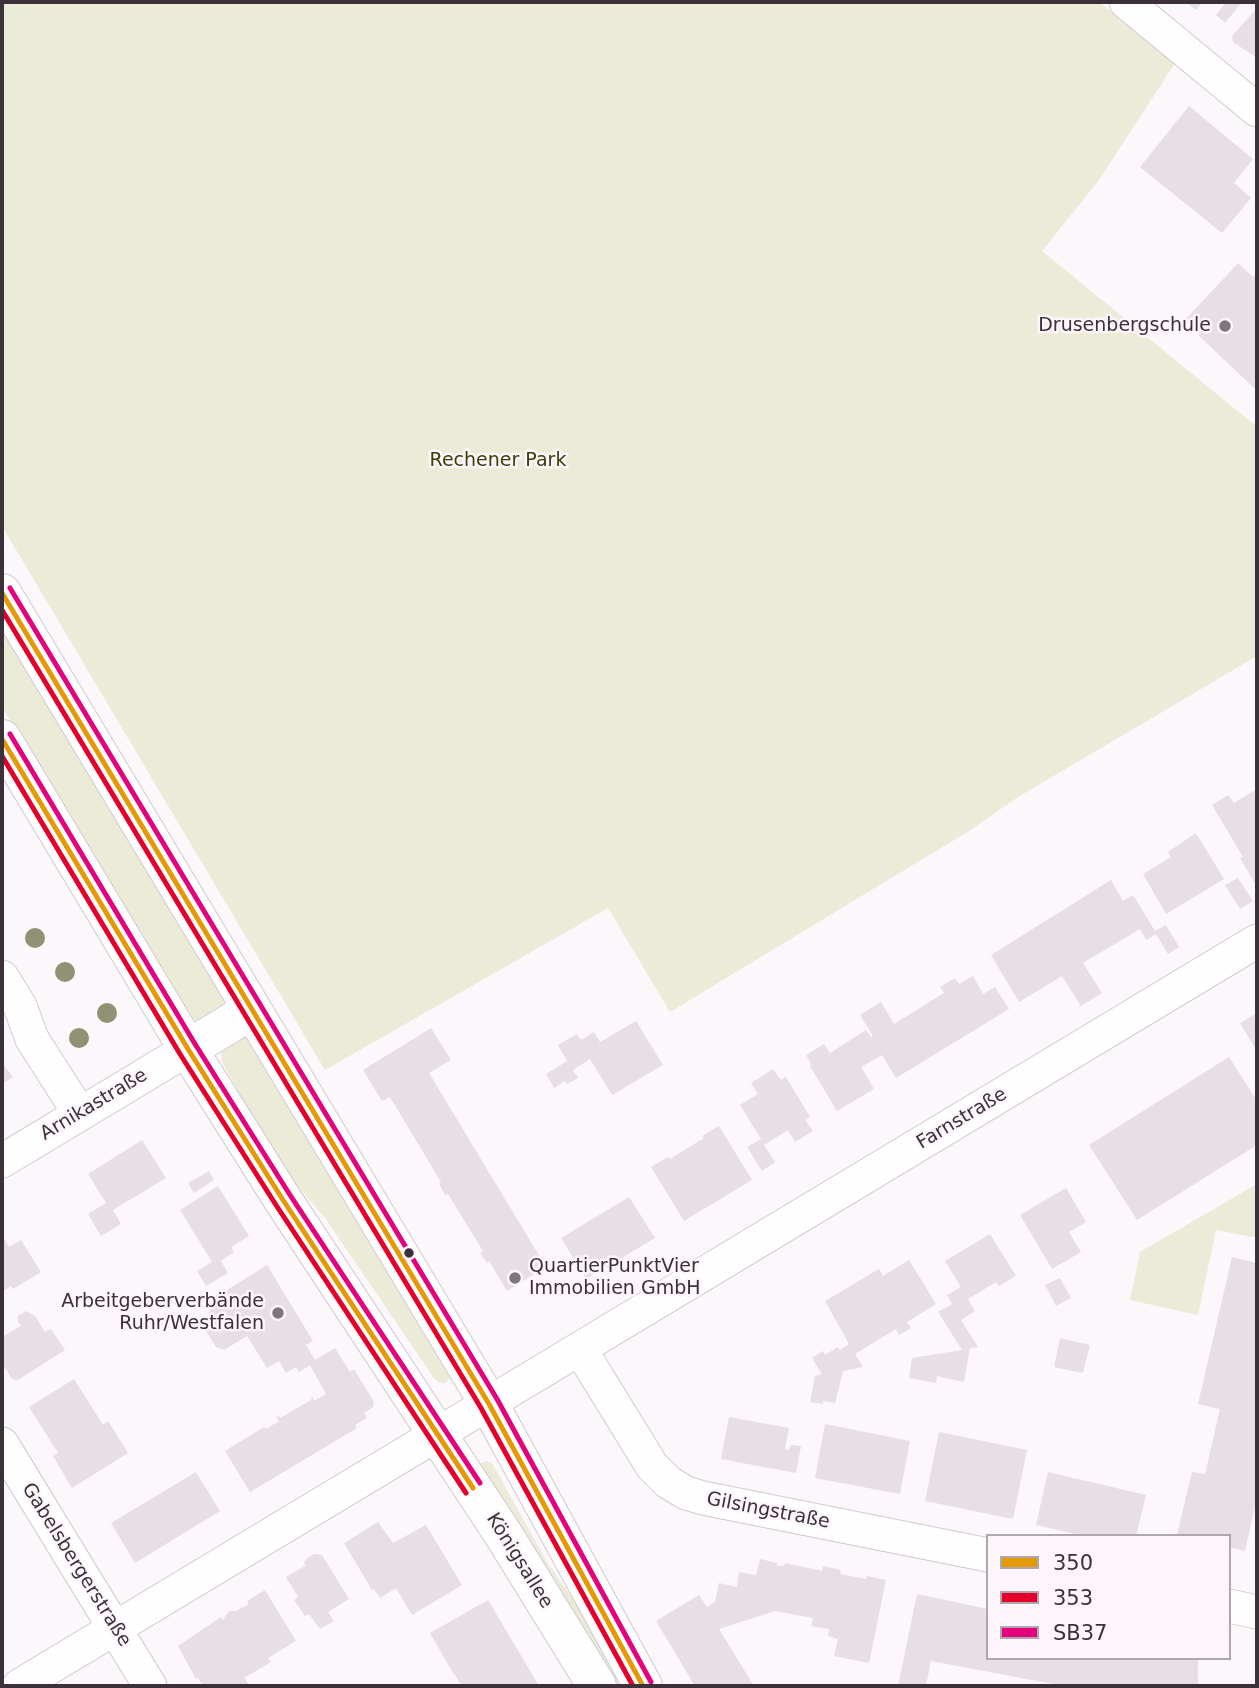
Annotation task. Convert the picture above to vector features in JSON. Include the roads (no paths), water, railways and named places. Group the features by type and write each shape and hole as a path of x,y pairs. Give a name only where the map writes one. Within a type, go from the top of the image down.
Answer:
{"main road":[{"path":"2,593 489,1404 643,1686"},
{"name":"Königsallee","path":"2,740 188,1049 283,1200 503,1534 597,1686"},
{"path":"188,1049 252,1010"}],"street":[{"path":"1126,2 1257,110"},
{"name":"Farnstraße","path":"19,1686 1257,941"},
{"path":"2,977 20,1006 32,1039 80,1114"},
{"name":"Arnikastraße","path":"2,1161 188,1049"},
{"name":"Gilsingstraße","path":"580,1349 652,1466 668,1482 686,1493 986,1555"},
{"name":"Gabelsbergerstraße","path":"2,1444 150,1686"},
{"path":"1231,1606 1257,1612"}],"place":[{"name":"Drusenbergschule","path":"1225,326"},
{"name":"QuartierPunktVier Immobilien GmbH","path":"515,1278"},
{"name":"Arbeitgeberverbände Ruhr/Westfalen","path":"278,1313"}],"park label":[{"name":"Rechener Park","path":"498,461"}]}
